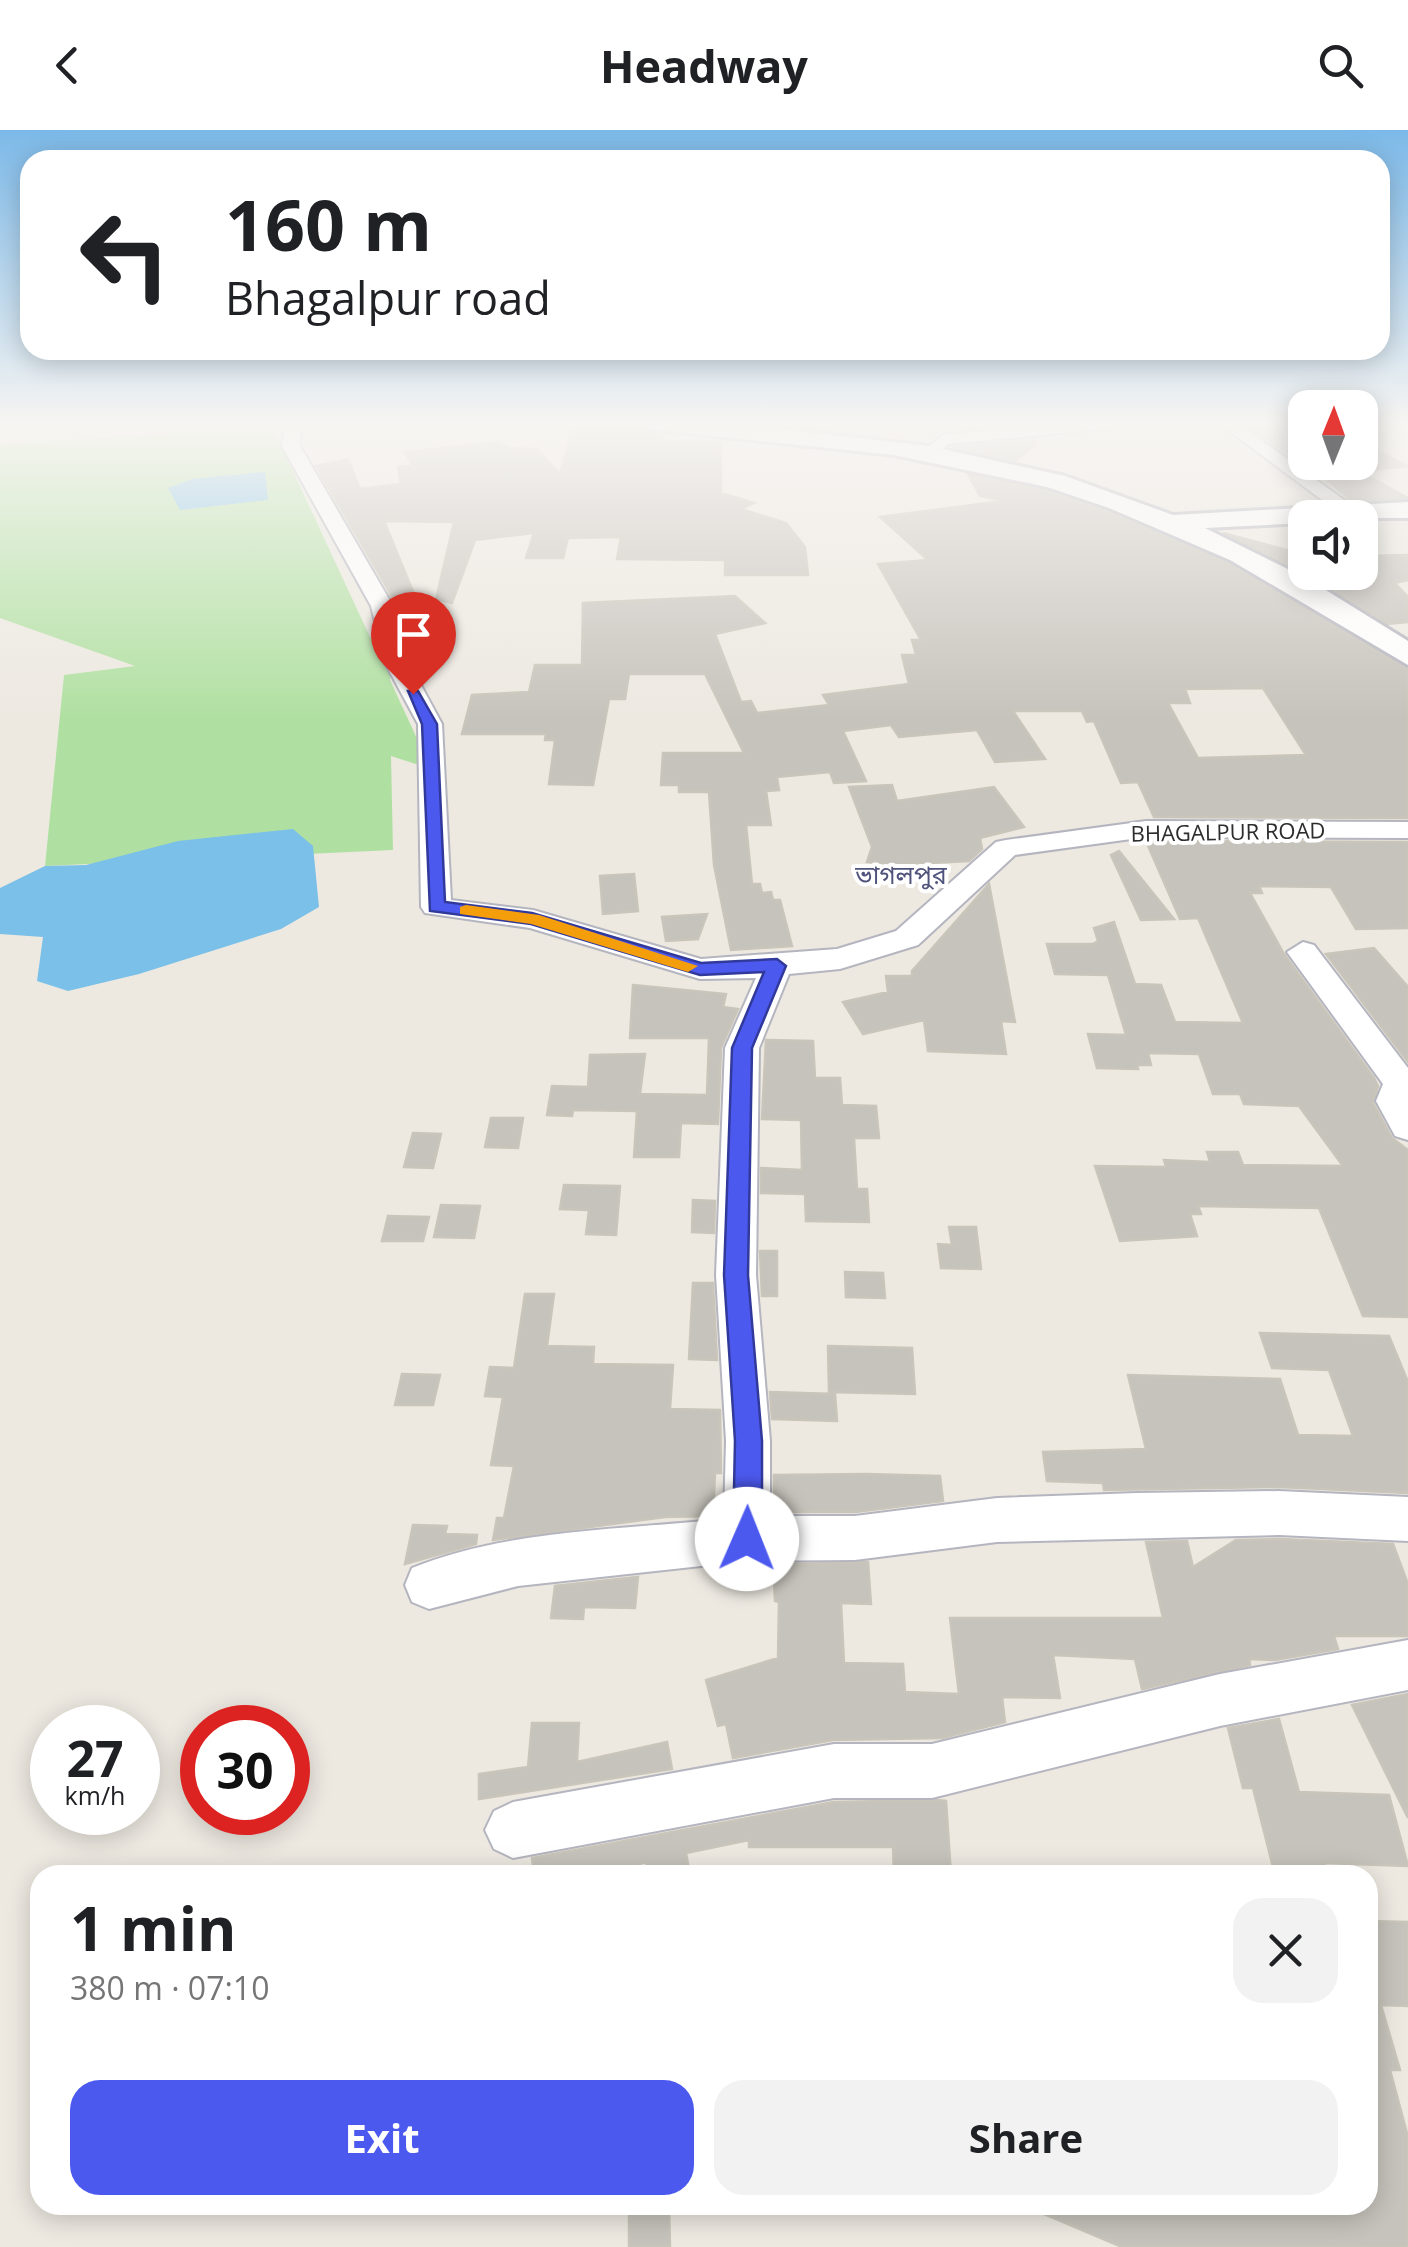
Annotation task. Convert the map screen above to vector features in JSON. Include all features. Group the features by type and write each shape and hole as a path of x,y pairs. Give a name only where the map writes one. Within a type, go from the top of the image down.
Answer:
{"street":[{"name":"BHAGALPUR ROAD","path":"334,521 382,606 397,664 430,724 436,907 532,918 700,969 777,966 840,959 907,938 1006,848 1146,829 1408,830"},
{"path":"1170,521 1302,590 1408,655"},
{"path":"1303,952 1401,1083 1394,1100 1408,1127"},
{"path":"747,1539 748,1441 736,1275 742,1048 777,966"},
{"path":"429,1584 518,1562 747,1539 854,1538 998,1520 1279,1513 1408,1519"},
{"path":"513,1830 834,1771 932,1771 1128,1726 1220,1700 1408,1665"}],"green space":[{"path":"0,521 316,521 370,637 389,635 390,680 431,769 391,756 393,850 45,866 64,675 135,666 0,618"}],"water":[{"path":"293,829 313,846 319,907 281,929 139,974 68,991 37,981 43,937 0,934 0,888 45,866 86,865 178,841"}],"building":[{"path":"348,521 779,521 786,523 805,547 808,575 725,575 725,560 617,559 621,537 568,538 563,558 526,558 534,533 475,540 452,603 436,599 454,522 384,521 435,645 424,651"},
{"path":"884,521 1129,521 1228,563 1408,669 1408,818 1154,817 1138,782 1121,783 1094,721 1087,722 1082,711 1013,711 1045,759 995,762 977,730 899,737 891,725 843,731 866,781 834,783 830,772 777,777 779,790 766,791 771,825 746,825 752,884 760,884 762,893 771,892 773,900 780,900 792,946 731,950 714,865 709,792 679,792 679,785 661,785 663,753 744,753 705,674 629,674 625,699 609,699 593,785 549,784 555,740 545,740 546,734 462,734 472,695 529,692 535,665 582,665 583,603 735,596 765,623 715,634 741,702 751,701 757,713 829,705 823,695 909,684 902,655 916,655 912,640 921,640 878,564 928,560","holes":["1263,688 1306,755 1198,758 1168,703 1190,703 1185,689"]},
{"path":"1223,533 1288,550 1288,565"},
{"path":"1408,555 1408,580 1395,583 1408,597 1408,622 1387,624 1332,590 1378,590 1378,556"},
{"path":"892,785 897,801 994,787 1024,827 980,838 982,849 969,861 893,865 867,862 872,847 849,787"},
{"path":"1146,841 1408,842 1408,928 1356,929 1331,887 1259,886 1262,893 1250,893 1284,954 1374,1078 1378,1086 1373,1103 1392,1138 1408,1150 1408,1317 1363,1316 1319,1208 1198,1206 1201,1214 1190,1214 1197,1236 1120,1241 1095,1166 1166,1167 1164,1160 1210,1162 1207,1152 1238,1152 1243,1165 1343,1166 1299,1106 1244,1104 1240,1094 1213,1094 1199,1054 1148,1053 1151,1065 1137,1065 1138,1069 1097,1068 1088,1034 1126,1035 1108,975 1055,974 1047,944 1093,944 1098,941 1094,928 1114,922 1135,984 1161,985 1175,1022 1243,1023 1198,918 1180,919"},
{"path":"1119,851 1174,919 1141,920 1111,855"},
{"path":"634,874 638,911 603,914 600,876"},
{"path":"989,884 1015,1022 1001,1021 1006,1054 928,1051 924,1020 863,1034 843,1002 888,992 886,976 912,976 912,971"},
{"path":"707,914 698,939 666,941 662,917"},
{"path":"1374,948 1408,987 1408,1062 1326,954"},
{"path":"633,985 726,994 723,1007 738,1009 721,1048 718,1124 681,1123 679,1157 634,1157 637,1111 573,1110 572,1116 547,1115 552,1086 588,1087 590,1055 645,1054 640,1094 707,1095 709,1038 630,1038"},
{"path":"766,1040 813,1041 815,1078 840,1078 842,1105 876,1106 879,1138 854,1138 857,1189 867,1189 869,1222 806,1221 805,1194 761,1193 761,1168 802,1170 801,1120 762,1119"},
{"path":"491,1118 523,1118 518,1148 485,1147"},
{"path":"413,1133 441,1134 433,1168 404,1167"},
{"path":"564,1185 620,1186 616,1235 586,1234 589,1210 560,1209"},
{"path":"693,1200 715,1201 714,1233 692,1232"},
{"path":"441,1205 480,1206 474,1238 434,1237"},
{"path":"388,1216 429,1217 423,1241 382,1241"},
{"path":"949,1227 976,1227 981,1269 941,1268 938,1244 952,1245"},
{"path":"760,1251 777,1251 777,1296 762,1296"},
{"path":"845,1272 883,1273 885,1298 846,1297"},
{"path":"693,1283 713,1283 717,1360 689,1359"},
{"path":"525,1294 554,1294 547,1346 594,1347 593,1364 673,1365 670,1409 720,1410 721,1473 715,1473 713,1516 665,1517 493,1540 497,1518 504,1518 514,1466 491,1465 503,1397 485,1396 490,1367 514,1368"},
{"path":"1260,1333 1389,1336 1408,1382 1408,1493 1279,1487 1104,1490 1103,1483 1047,1481 1043,1452 1146,1449 1128,1375 1280,1379 1298,1435 1353,1436 1329,1370 1272,1368"},
{"path":"828,1346 912,1348 915,1394 829,1392"},
{"path":"402,1374 440,1375 433,1405 395,1405"},
{"path":"770,1392 835,1394 837,1421 772,1419"},
{"path":"774,1475 940,1476 943,1501 855,1512 774,1512"},
{"path":"413,1525 447,1526 445,1534 477,1535 476,1544 405,1564"},
{"path":"1236,1540 1393,1544 1408,1584 1408,1636 1334,1636 1338,1649 1275,1660 1249,1659 1250,1665 1142,1689 1135,1659 1053,1655 1060,1698 1002,1697 1005,1722 942,1738 833,1740 733,1758 726,1724 718,1726 706,1680 778,1658 779,1602 775,1601 774,1578 754,1577 754,1565 868,1562 871,1604 841,1603 844,1663 903,1664 905,1692 959,1694 950,1618 1163,1618 1146,1542 1187,1541 1193,1567"},
{"path":"638,1577 635,1608 584,1607 583,1619 551,1618 555,1586"},
{"path":"1408,1694 1408,1818 1352,1705"},
{"path":"1279,1719 1299,1792 1389,1795 1408,1866 1272,1865 1253,1788 1243,1788 1228,1728"},
{"path":"532,1723 579,1723 577,1762 667,1742 672,1769 479,1799 479,1774 528,1767"},
{"path":"946,1801 950,1865 894,1865 893,1847 749,1847 749,1840 686,1853 688,1865 533,1865 532,1858 834,1802"},
{"path":"1378,1921 1408,1922 1408,2006 1381,2005 1400,2070 1390,2070 1408,2137 1408,2247 1122,2247 1047,2215 1378,2215"},
{"path":"629,2215 669,2215 670,2247 629,2247"}],"slow traffic":[{"path":"466,910 532,918 688,966"}],"district":[{"name":"ভাগলপুর","path":"901,874"}],"route":[{"path":"413,694 430,724 436,907 532,918 700,969 777,966 742,1048 736,1275 748,1441 747,1539"}]}
